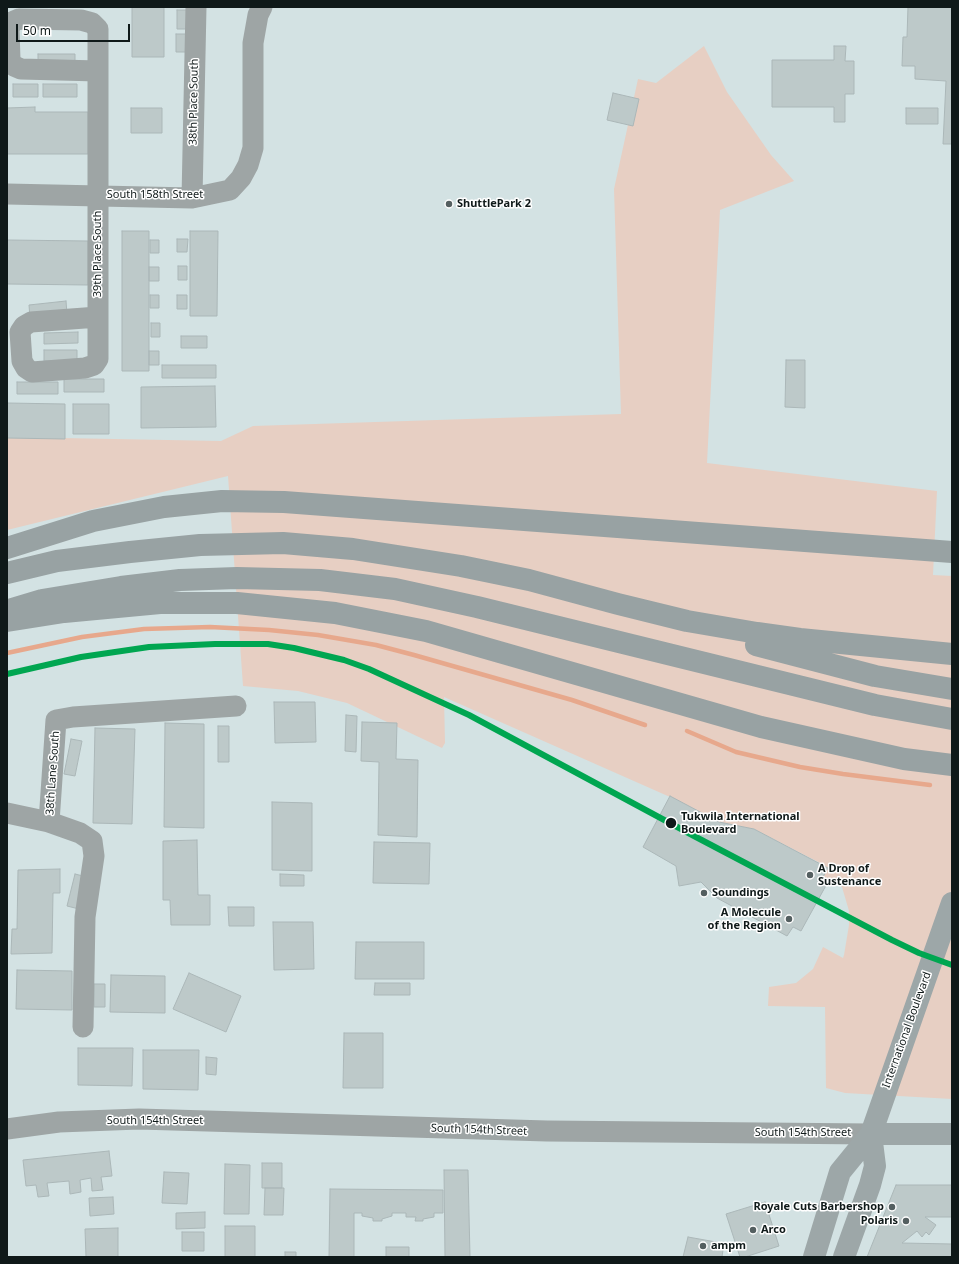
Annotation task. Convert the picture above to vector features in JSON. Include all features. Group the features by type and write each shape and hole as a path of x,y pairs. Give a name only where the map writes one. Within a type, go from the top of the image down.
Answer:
{"highway":[{"path":"7,548 93,521 164,507 222,501 284,502 952,552"},
{"path":"7,573 57,561 130,552 200,545 283,543 353,550 461,566 529,580 687,621 757,633 800,639 952,654"},
{"path":"7,610 42,600 121,587 180,580 237,578 320,580 395,589 477,607 874,705 952,719"},
{"path":"7,621 64,612 160,603 237,603 335,613 426,631 761,728 904,759 952,766"},
{"path":"687,621 750,643 875,676 952,689"}],"main road":[{"name":"International Boulevard","path":"814,1257 840,1172 871,1134 952,903"},
{"name":"International Boulevard","path":"844,1257 870,1185 875,1166 871,1134"},
{"name":"South 154th Street","path":"871,1134 952,1134"}],"street":[{"name":"38th Place South","path":"192,198 196,7"},
{"name":"South 158th Street","path":"7,194 192,198 230,190 248,165 253,148 253,43 258,15 262,7"},
{"name":"39th Place South","path":"98,71 98,317"},
{"name":"38th Lane South","path":"83,1027 85,917 94,856 92,841 80,833 50,822 56,720 73,717 236,706"},
{"path":"7,813 50,822"},
{"name":"South 154th Street","path":"7,1130 59,1122 139,1119 539,1131 871,1134"}],"shaded area":[{"path":"704,46 727,92 771,155 794,181 720,210 707,463 937,491 933,575 952,576 952,1099 845,1093 826,1088 825,1007 768,1006 769,987 796,983 813,969 823,947 843,958 849,925 849,911 842,887 819,875 824,865 754,829 720,823 670,797 444,697 445,743 442,748 347,703 298,691 243,686 228,476 7,530 7,437 221,441 253,426 621,414 614,189 638,79 656,83"}],"building":[{"path":"132,7 164,7 164,57 132,57"},
{"path":"908,7 952,7 952,144 943,144 946,81 915,79 915,66 902,66 903,37 907,37"},
{"path":"177,10 189,10 189,29 177,29"},
{"path":"176,34 189,34 189,52 176,52"},
{"path":"834,46 846,46 845,61 854,61 854,94 845,94 845,122 834,122 834,107 772,107 772,60 834,60"},
{"path":"38,54 75,54 75,65 38,65"},
{"path":"13,84 38,84 38,97 13,97"},
{"path":"43,84 77,84 77,97 43,97"},
{"path":"613,93 639,99 633,126 607,120"},
{"path":"35,107 35,112 88,112 88,154 7,154 7,108"},
{"path":"131,108 162,108 162,133 131,133"},
{"path":"906,108 938,108 938,124 906,124"},
{"path":"122,231 149,231 149,371 122,371"},
{"path":"190,231 218,231 217,316 190,316"},
{"path":"177,239 188,239 187,252 177,252"},
{"path":"7,240 88,241 88,285 7,284"},
{"path":"150,240 159,240 159,253 150,253"},
{"path":"178,266 187,266 187,280 178,280"},
{"path":"149,267 159,267 159,281 149,281"},
{"path":"150,295 159,295 159,308 150,308"},
{"path":"177,295 187,295 187,309 177,309"},
{"path":"66,301 67,314 30,318 29,305"},
{"path":"151,323 160,323 160,337 151,337"},
{"path":"78,332 78,343 44,344 44,333"},
{"path":"181,336 207,336 207,348 181,348"},
{"path":"44,350 77,350 77,361 44,361"},
{"path":"149,351 159,351 159,365 149,365"},
{"path":"786,360 805,360 805,408 785,407"},
{"path":"162,365 216,365 216,378 162,378"},
{"path":"64,379 104,379 104,392 64,392"},
{"path":"17,382 58,382 58,394 17,394"},
{"path":"215,386 216,427 141,428 141,387"},
{"path":"7,403 65,404 65,439 7,438"},
{"path":"73,404 109,404 109,434 73,434"},
{"path":"274,702 315,702 316,742 275,743"},
{"path":"346,715 357,716 356,752 345,751"},
{"path":"362,722 397,723 396,759 418,760 417,837 378,835 379,762 361,761"},
{"path":"165,723 204,724 204,828 164,827"},
{"path":"218,726 229,726 229,762 218,762"},
{"path":"95,728 135,729 132,824 93,823"},
{"path":"71,739 82,741 75,776 64,774"},
{"path":"670,796 719,822 754,829 828,868 823,877 829,880 801,931 793,927 787,936 717,898 701,882 679,886 676,866 643,847"},
{"path":"272,802 312,803 312,871 272,870"},
{"path":"197,840 198,895 210,895 210,925 171,925 170,900 163,900 163,841"},
{"path":"374,842 430,843 429,884 373,883"},
{"path":"60,869 60,893 53,893 52,953 11,954 12,929 17,929 18,870"},
{"path":"75,874 87,877 79,909 67,906"},
{"path":"280,874 304,875 304,886 280,886"},
{"path":"228,907 254,907 254,926 229,926"},
{"path":"273,922 313,922 314,969 274,970"},
{"path":"356,942 424,942 424,979 355,979"},
{"path":"17,970 72,971 72,1010 16,1009"},
{"path":"189,973 241,996 226,1032 173,1009"},
{"path":"111,975 165,976 165,1013 110,1012"},
{"path":"375,983 410,983 410,995 374,995"},
{"path":"94,984 105,984 105,1007 94,1007"},
{"path":"344,1033 383,1033 383,1088 343,1088"},
{"path":"78,1048 133,1048 132,1086 78,1085"},
{"path":"143,1050 199,1050 198,1090 143,1089"},
{"path":"206,1057 217,1058 216,1075 206,1074"},
{"path":"109,1151 112,1176 101,1177 103,1190 92,1191 91,1178 80,1180 81,1192 70,1194 69,1181 47,1183 49,1196 38,1197 36,1185 26,1186 23,1160"},
{"path":"262,1163 282,1163 282,1188 262,1188"},
{"path":"225,1164 250,1165 249,1214 224,1214"},
{"path":"444,1170 468,1170 470,1257 445,1257"},
{"path":"164,1172 189,1173 187,1204 162,1203"},
{"name":"Polaris","path":"896,1185 952,1185 952,1217 925,1217 936,1225 929,1235 926,1232 922,1237 917,1231 902,1243 952,1244 952,1257 867,1257"},
{"path":"265,1188 284,1188 283,1215 264,1215"},
{"path":"330,1189 443,1190 443,1213 434,1213 434,1217 423,1219 423,1221 415,1221 416,1217 406,1217 406,1213 392,1213 392,1216 382,1219 382,1221 373,1221 373,1218 362,1216 362,1213 354,1213 354,1257 329,1257"},
{"path":"113,1197 114,1214 90,1216 89,1198"},
{"name":"Arco","path":"765,1202 779,1246 745,1257 740,1257 726,1214"},
{"path":"205,1212 205,1228 176,1229 176,1213"},
{"path":"225,1226 255,1226 255,1257 225,1257"},
{"path":"118,1228 118,1257 86,1257 85,1229"},
{"path":"182,1232 204,1232 204,1251 182,1251"},
{"name":"ampm","path":"688,1237 716,1242 723,1250 722,1257 683,1257"},
{"path":"386,1247 409,1247 409,1257 386,1257"},
{"path":"285,1252 296,1252 296,1257 285,1257"}],"waterway":[{"path":"7,653 82,637 144,629 210,627 269,630 318,635 376,645 414,655 572,700 645,725"},
{"path":"687,731 736,752 800,767 930,785"}],"transit line":[{"path":"7,674 81,657 149,647 215,644 268,644 294,648 344,660 369,669 469,715 892,940 919,953 952,965"}],"place":[{"name":"ShuttlePark 2","path":"449,204"},
{"name":"Tukwila International Boulevard","path":"671,823"},
{"name":"A Drop of Sustenance","path":"810,875"},
{"name":"Soundings","path":"704,893"},
{"name":"A Molecule of the Region","path":"789,919"},
{"name":"Royale Cuts Barbershop","path":"892,1207"},
{"name":"Polaris","path":"906,1221"},
{"name":"Arco","path":"753,1230"},
{"name":"ampm","path":"703,1246"}]}
